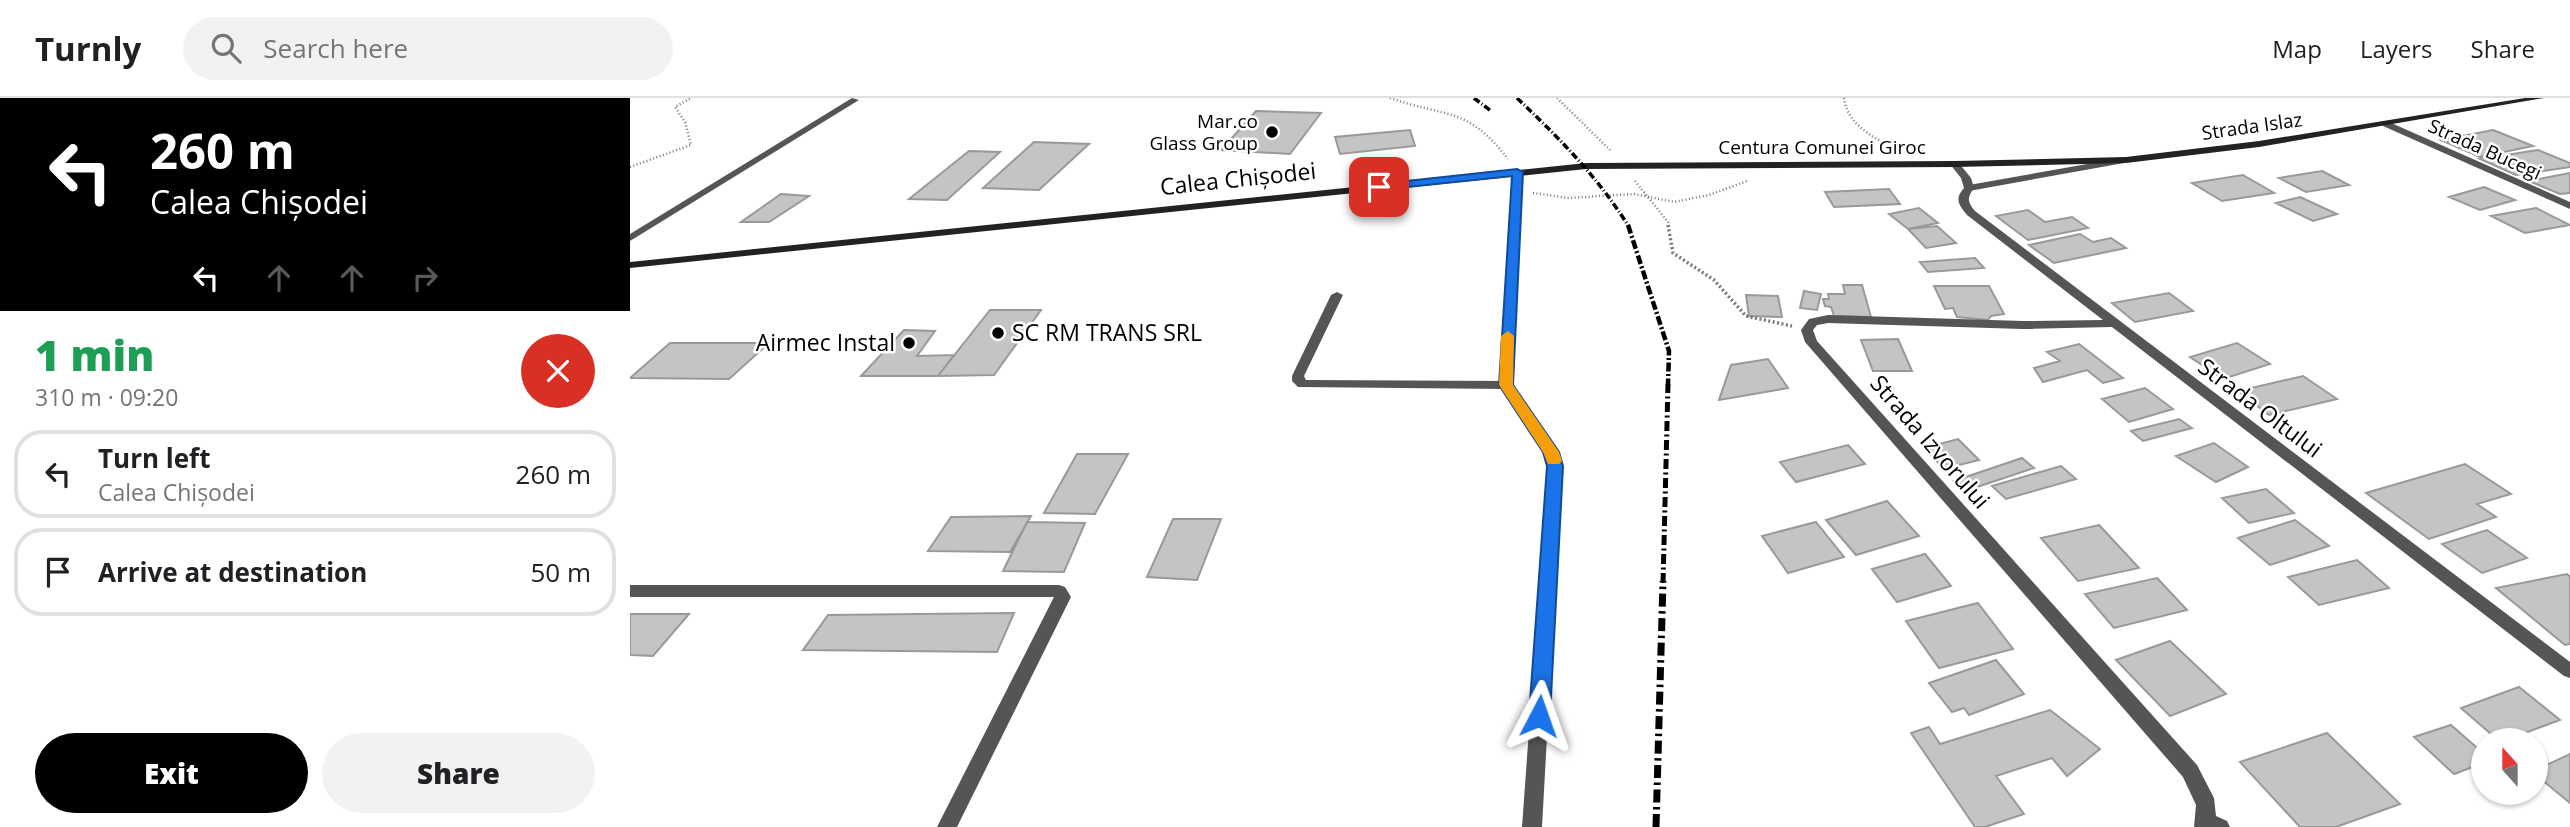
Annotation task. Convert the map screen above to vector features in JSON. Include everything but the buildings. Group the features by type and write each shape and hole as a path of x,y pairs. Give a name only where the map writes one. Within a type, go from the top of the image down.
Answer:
{"main road":[{"name":"Strada Islaz","path":"2126,160 2259,144 2540,98"},
{"name":"Centura Comunei Giroc","path":"1517,172 1622,165 1955,164 2126,160"},
{"name":"Calea Chișodei","path":"630,265 1517,172"}],"street":[{"path":"630,238 855,100"},
{"name":"Strada Bucegi","path":"2386,124 2570,206"},
{"name":"Strada Islaz","path":"1969,188 2126,160"},
{"name":"Strada Oltului","path":"1955,164 1966,178 1969,188 1963,195 1963,203 1971,213 2570,671"},
{"path":"1517,172 1506,385 1551,452 1555,466 1532,827"},
{"path":"1337,295 1297,376 1298,381 1303,384 1506,385"},
{"path":"1807,330 1813,323 1828,319 2023,325 2116,323"},
{"name":"Strada Izvorului","path":"1807,330 1811,342 2190,771 2206,798 2210,825"},
{"path":"630,592 1059,590 1063,597 947,827"}],"path":[{"path":"630,167 691,145 685,122 675,107 691,98"},
{"path":"1390,98 1455,112 1482,126 1517,172"},
{"path":"1558,98 1583,121 1668,222 1673,253 1702,268 1725,287 1746,316 1807,330"},
{"path":"1844,98 1844,105 1853,120 1874,139 1901,151"},
{"path":"1518,191 1567,198 1634,194 1674,202 1709,195 1759,177"}],"railway":[{"path":"1474,98 1491,111"},
{"path":"1517,98 1577,159 1628,226"},
{"path":"1628,226 1669,351 1668,385"},
{"path":"1663,583 1668,384"},
{"path":"1656,827 1663,581"}],"slow traffic":[{"path":"1508,336 1506,385 1551,452 1554,461"}],"place":[{"name":"Mar.co Glass Group","path":"1272,132"},
{"name":"SC RM TRANS SRL","path":"998,333"},
{"name":"Airmec Instal","path":"909,343"}],"route":[{"path":"1379,187 1517,172 1506,385 1551,452 1555,466 1539,716"}]}
